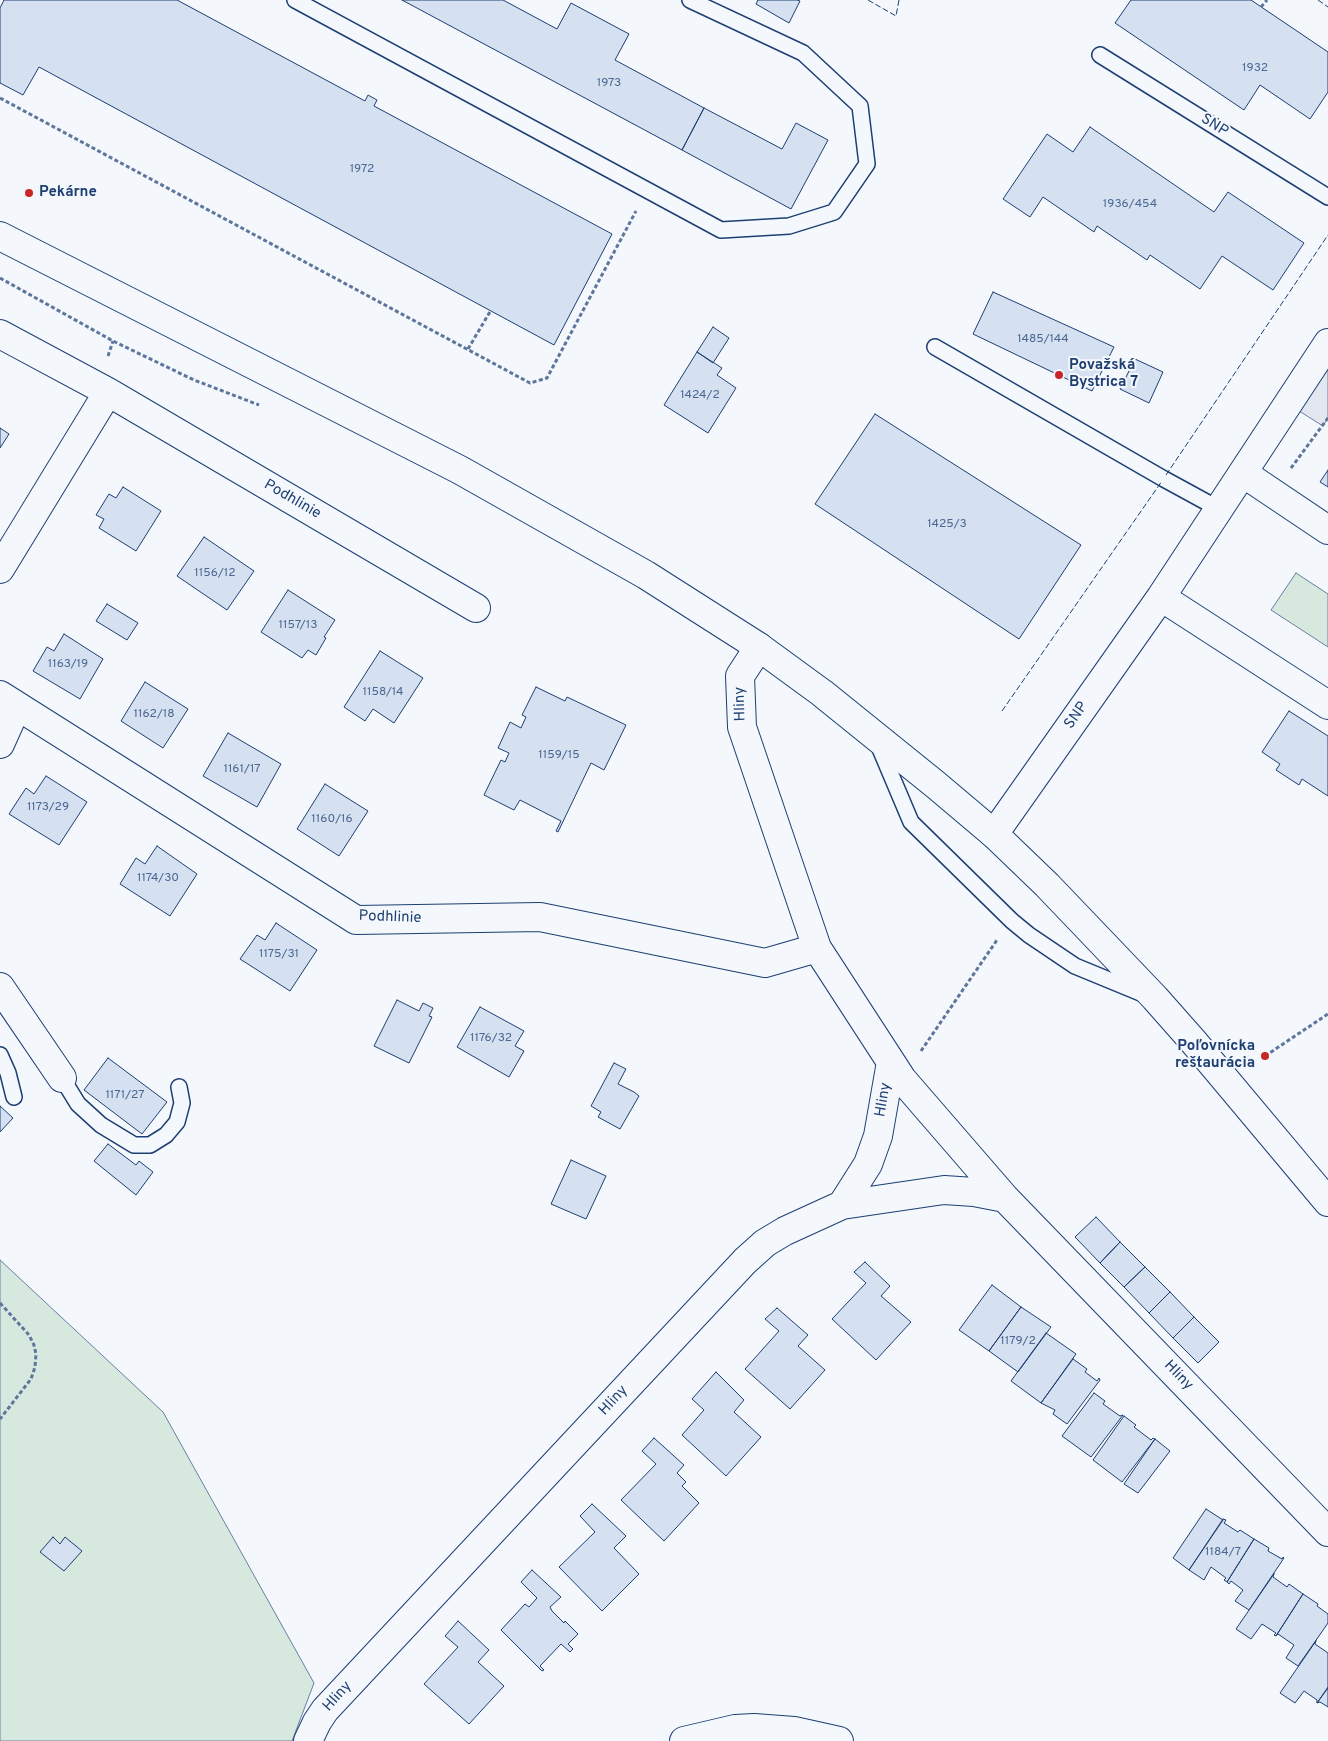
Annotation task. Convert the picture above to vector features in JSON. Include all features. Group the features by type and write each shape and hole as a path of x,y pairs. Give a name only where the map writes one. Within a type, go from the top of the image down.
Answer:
{"street":[{"path":"0,236 460,470 646,575 758,648 822,693 874,733 994,834 1047,885 1155,998 1328,1202"},
{"name":"Podhlinie","path":"0,334 108,392 476,608"},
{"name":"SNP","path":"994,834 1161,597 1328,343"},
{"path":"0,568 108,392"},
{"path":"1243,473 1328,530"},
{"path":"1161,597 1328,705"},
{"name":"Hliny","path":"758,648 740,676 742,727 818,948 896,1070 1005,1198 1328,1532"},
{"name":"Podhlinie","path":"0,744 8,701 356,920 540,917 765,963 818,948"},
{"path":"0,987 62,1078"},
{"name":"Hliny","path":"308,1741 325,1710 745,1261 765,1243 785,1231 842,1205 868,1164 878,1136 896,1070"},
{"path":"842,1205 944,1190 974,1192 1005,1198"},
{"path":"684,1741 735,1729 754,1728 794,1731 839,1741"}],"lane":[{"path":"295,0 720,230 789,226 834,212 867,164 860,106 803,52 690,0"},
{"name":"SNP","path":"1100,55 1328,197"},
{"path":"935,347 1219,509"},
{"path":"874,733 911,822 1012,921 1075,966 1155,998"},
{"path":"0,1055 8,1073 14,1097"},
{"path":"62,1078 78,1104 134,1145 150,1145 166,1135 177,1122 182,1103 179,1087"}],"path":[{"path":"1261,7 1266,0"},
{"path":"0,98 530,383 547,378 647,190"},
{"path":"468,349 491,310"},
{"path":"896,1070 998,940"},
{"path":"1266,1056 1328,1014"},
{"path":"0,1303 29,1335 36,1354 31,1378 0,1419"}],"shaded area":[{"path":"1328,343 1328,418 1323,426 1288,404"},
{"path":"1296,573 1328,594 1328,647 1271,610"},
{"path":"0,1260 163,1412 314,1683 292,1741 0,1741"}],"building":[{"path":"4,0 177,0 365,101 368,95 377,100 374,106 612,234 554,345 39,67 23,95 0,83 0,8"},
{"path":"402,0 503,0 557,29 571,3 629,34 615,60 704,108 682,150"},
{"path":"758,0 800,1 789,23 756,4"},
{"path":"1131,0 1251,0 1328,52 1328,92 1310,119 1260,85 1244,110 1115,23"},
{"path":"704,108 782,149 796,123 828,140 791,209 682,150"},
{"path":"1090,127 1214,212 1228,192 1304,243 1273,290 1222,256 1200,289 1150,255 1147,260 1097,226 1094,232 1043,197 1030,217 1003,199 1047,134 1073,152"},
{"path":"993,292 1114,347 1092,391 973,334"},
{"path":"713,327 729,338 713,363 697,352"},
{"path":"697,352 722,368 717,375 736,388 708,433 664,405"},
{"path":"1135,359 1163,372 1149,403 1120,389"},
{"path":"875,414 1081,545 1019,639 815,504"},
{"path":"0,428 9,434 0,448"},
{"path":"1328,470 1328,487 1320,482"},
{"path":"123,487 161,511 136,551 99,528 104,519 96,515 109,494 116,498"},
{"path":"204,537 254,571 227,610 177,576"},
{"path":"288,590 335,620 324,637 326,638 316,655 308,650 302,658 261,632"},
{"path":"107,604 138,623 127,640 96,621"},
{"path":"64,634 103,659 80,699 33,671 47,647 54,651"},
{"path":"380,651 423,678 394,723 373,709 365,721 344,707"},
{"path":"145,682 188,709 163,748 121,721"},
{"path":"536,687 565,701 567,697 626,725 604,770 591,763 558,832 556,831 561,821 520,800 514,810 484,795 501,760 505,762 509,753 498,748 510,722 521,728 526,717 522,715"},
{"path":"1289,711 1328,736 1328,796 1302,779 1299,785 1276,770 1280,764 1262,752"},
{"path":"228,733 281,764 257,807 203,776"},
{"path":"46,776 87,802 59,845 9,814 26,788 34,794"},
{"path":"325,784 368,811 339,856 297,829"},
{"path":"157,846 197,874 170,916 120,884 136,858 145,864"},
{"path":"276,923 317,950 290,991 240,959 257,935 265,940"},
{"path":"397,1000 419,1011 423,1003 433,1008 429,1016 432,1017 409,1063 374,1046"},
{"path":"480,1007 524,1031 515,1046 524,1051 509,1077 457,1047"},
{"path":"108,1058 167,1102 142,1134 84,1090"},
{"path":"614,1063 626,1069 618,1084 639,1096 620,1129 598,1117 601,1112 591,1106"},
{"path":"0,1106 13,1118 0,1132"},
{"path":"108,1144 136,1165 139,1161 153,1172 136,1195 94,1161"},
{"path":"571,1160 606,1176 586,1219 551,1204"},
{"path":"1096,1217 1120,1242 1100,1263 1075,1237"},
{"path":"1120,1242 1145,1267 1124,1287 1100,1263"},
{"path":"865,1262 890,1286 881,1296 911,1322 876,1360 832,1319 866,1283 854,1272"},
{"path":"1145,1267 1170,1292 1149,1313 1124,1287"},
{"path":"992,1285 1021,1307 989,1351 959,1330"},
{"path":"1170,1292 1194,1317 1173,1338 1149,1313"},
{"path":"1021,1307 1051,1327 1018,1372 989,1351"},
{"path":"777,1308 808,1335 798,1346 825,1370 790,1409 745,1369 779,1331 765,1319"},
{"path":"1194,1317 1219,1342 1198,1363 1173,1338"},
{"path":"1046,1333 1076,1354 1041,1403 1011,1381"},
{"path":"1073,1359 1087,1369 1085,1372 1097,1381 1099,1378 1100,1380 1067,1424 1053,1414 1055,1410 1041,1403"},
{"path":"716,1372 744,1400 734,1412 761,1437 726,1476 682,1435 704,1410 692,1399"},
{"path":"1094,1393 1105,1401 1103,1404 1120,1416 1123,1415 1091,1457 1062,1436"},
{"path":"1124,1416 1136,1425 1134,1427 1151,1440 1155,1439 1122,1482 1093,1460"},
{"path":"654,1438 684,1465 677,1473 686,1482 682,1486 699,1503 664,1541 621,1500 656,1464 642,1451"},
{"path":"1155,1439 1170,1451 1138,1493 1124,1484"},
{"path":"592,1504 626,1536 614,1548 639,1574 602,1611 559,1567 595,1532 580,1516"},
{"path":"1206,1509 1223,1520 1189,1570 1173,1558"},
{"path":"1223,1519 1226,1520 1224,1523 1254,1539 1227,1582 1224,1580 1226,1578 1211,1567 1204,1580 1189,1570"},
{"path":"53,1537 60,1544 65,1537 82,1551 64,1571 40,1552"},
{"path":"1254,1539 1269,1548 1268,1551 1282,1559 1284,1558 1249,1610 1235,1601 1243,1590 1231,1581 1229,1584 1227,1582"},
{"path":"532,1570 561,1597 550,1607 564,1623 565,1621 578,1634 568,1644 573,1649 570,1652 561,1644 540,1666 544,1670 542,1671 501,1630 525,1604 529,1607 537,1598 521,1582"},
{"path":"1274,1574 1273,1577 1287,1587 1289,1584 1303,1594 1276,1636 1274,1635 1276,1633 1262,1624 1251,1639 1236,1629"},
{"path":"1303,1594 1318,1604 1317,1606 1328,1614 1328,1623 1298,1666 1286,1658 1294,1645 1278,1634 1276,1636"},
{"path":"458,1621 489,1650 478,1662 504,1686 469,1724 424,1684 458,1647 445,1636"},
{"path":"1316,1641 1315,1644 1328,1653 1328,1687 1317,1703 1317,1700 1304,1691 1295,1703 1280,1693"},
{"path":"1328,1688 1328,1707 1320,1702 1317,1703"}],"fence":[{"path":"868,0 896,16 899,0"},
{"path":"1318,0 1328,7"},
{"path":"1166,475 1328,235"},
{"path":"1002,711 1162,481"}],"place":[{"name":"Pekárne","path":"29,193"},
{"name":"Považská Bystrica 7","path":"1059,375"},
{"name":"Poľovnícka reštaurácia","path":"1265,1056"}]}
